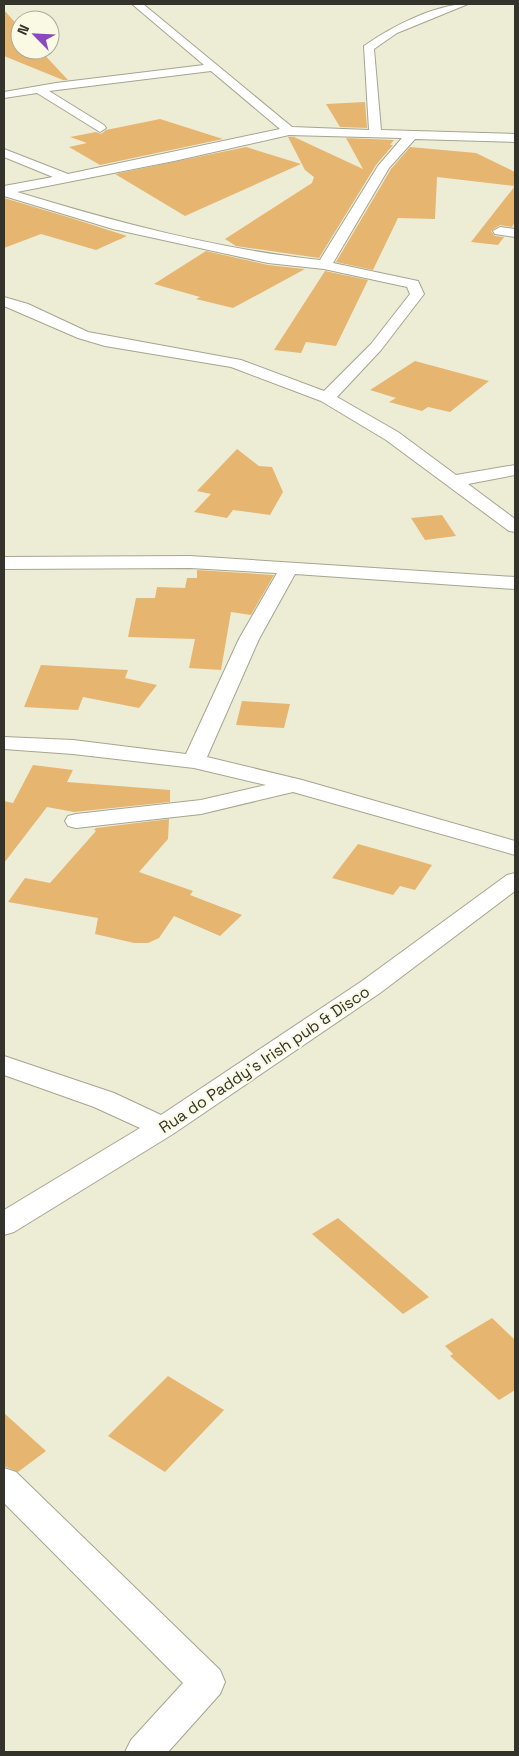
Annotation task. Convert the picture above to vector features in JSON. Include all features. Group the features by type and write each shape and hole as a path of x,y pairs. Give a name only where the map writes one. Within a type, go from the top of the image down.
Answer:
{"street":[{"path":"137,4 289,132"},
{"path":"375,133 368,48 393,32 463,4"},
{"path":"4,94 212,68"},
{"path":"39,89 100,128"},
{"path":"4,191 289,132 515,138"},
{"path":"324,265 384,166 412,135"},
{"path":"4,152 67,178"},
{"path":"4,191 121,227 268,259 324,265 412,284 417,294 376,346 327,398"},
{"path":"500,231 515,233"},
{"path":"4,301 23,307 83,335 104,341 235,363 327,398 392,436 515,527"},
{"path":"453,482 515,470"},
{"path":"4,563 190,562 515,583"},
{"path":"194,762 249,639 290,567"},
{"path":"4,743 73,747 194,762 294,785 515,848"},
{"path":"76,820 201,807 294,785"},
{"name":"Rua do Paddy's Irish pub & Disco","path":"4,1224 163,1127 371,987 514,882"},
{"path":"4,1064 104,1100 163,1127"},
{"path":"4,1482 206,1682 144,1752"}],"building":[{"path":"4,10 10,17 10,58 4,56"},
{"path":"14,60 49,60 68,80 63,80"},
{"path":"365,102 367,128 340,127 326,104"},
{"path":"160,119 223,139 100,165 69,147 87,143 70,137 96,132 101,134 106,130"},
{"path":"288,137 294,137 363,169 346,138 394,140 390,145 393,145 376,165 319,258 236,246 225,239 312,183 314,177 305,170"},
{"path":"246,147 301,164 185,216 115,174"},
{"path":"410,147 476,153 515,172 515,186 437,177 435,219 398,218 373,270 336,262 391,169"},
{"path":"515,186 515,222 512,227 500,225 491,231 495,236 504,237 498,245 471,242"},
{"path":"4,198 127,236 96,250 41,234 4,248"},
{"path":"206,251 268,265 305,269 233,308 196,299 200,297 154,284"},
{"path":"325,271 368,280 336,346 306,342 301,353 274,350"},
{"path":"415,361 489,381 450,412 428,407 422,411 389,402 396,398 370,390"},
{"path":"237,449 259,466 272,467 283,492 270,515 233,510 227,518 194,512 211,494 197,491"},
{"path":"442,515 456,536 425,540 411,518"},
{"path":"197,570 274,575 251,615 231,612 221,670 189,668 195,639 128,637 136,598 155,598 157,587 185,588 187,578 197,578"},
{"path":"41,665 128,670 125,678 157,685 139,708 83,697 78,710 24,707"},
{"path":"242,701 290,704 284,728 236,725"},
{"path":"33,765 73,770 67,782 170,790 170,802 74,812 47,807 4,863 4,801 13,803"},
{"path":"169,819 168,839 139,872 193,891 190,895 242,915 220,936 174,916 159,938 148,943 134,943 95,934 98,918 8,902 25,878 50,883 96,831 94,830 96,828"},
{"path":"358,844 432,865 415,890 400,886 393,895 332,878"},
{"path":"338,1218 429,1297 403,1314 312,1234"},
{"path":"492,1318 515,1340 515,1390 499,1400 450,1356 453,1354 445,1346"},
{"path":"168,1376 224,1410 165,1472 108,1436"},
{"path":"4,1413 46,1451 18,1472 4,1466"}]}
